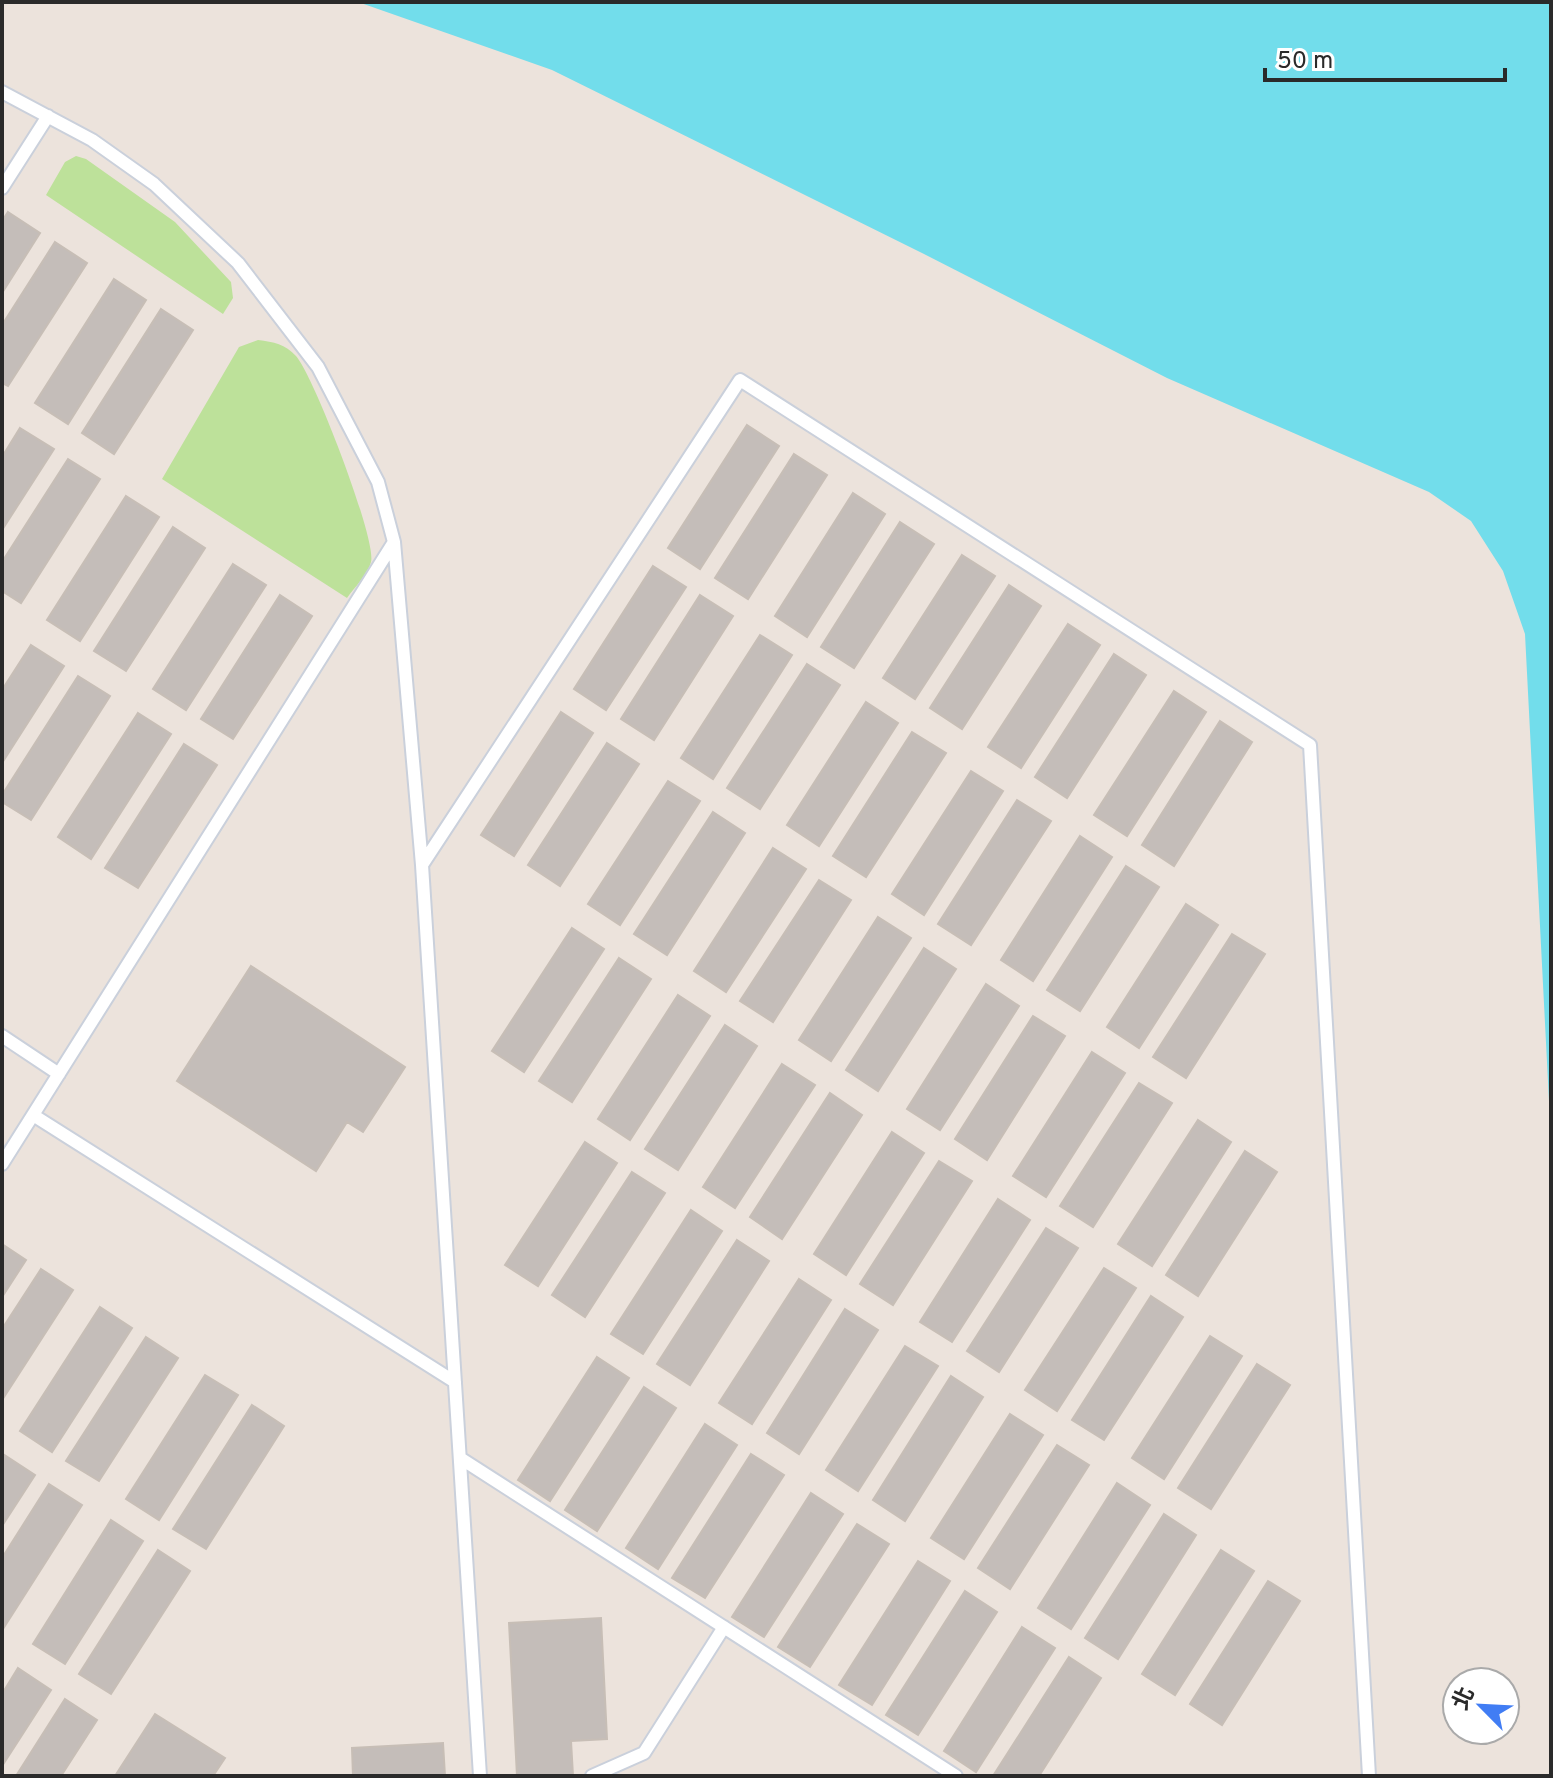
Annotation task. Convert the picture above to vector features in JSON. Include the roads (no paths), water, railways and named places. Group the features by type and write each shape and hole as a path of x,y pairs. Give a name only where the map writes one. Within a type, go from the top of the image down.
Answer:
{"lane":[{"path":"2,92 92,140 154,184 238,263 318,367 378,482 394,542 422,865 480,1776"},
{"path":"2,188 48,116"},
{"path":"422,865 740,380 1310,745 1369,1776"},
{"path":"2,1164 394,542"},
{"path":"2,1036 59,1074"},
{"path":"33,1115 455,1382"},
{"path":"460,1458 956,1776"},
{"path":"592,1776 644,1753 724,1627"}],"water":[{"path":"358,2 1551,2 1551,1140 1525,634 1503,571 1471,521 1429,492 1167,378 552,70"}]}
